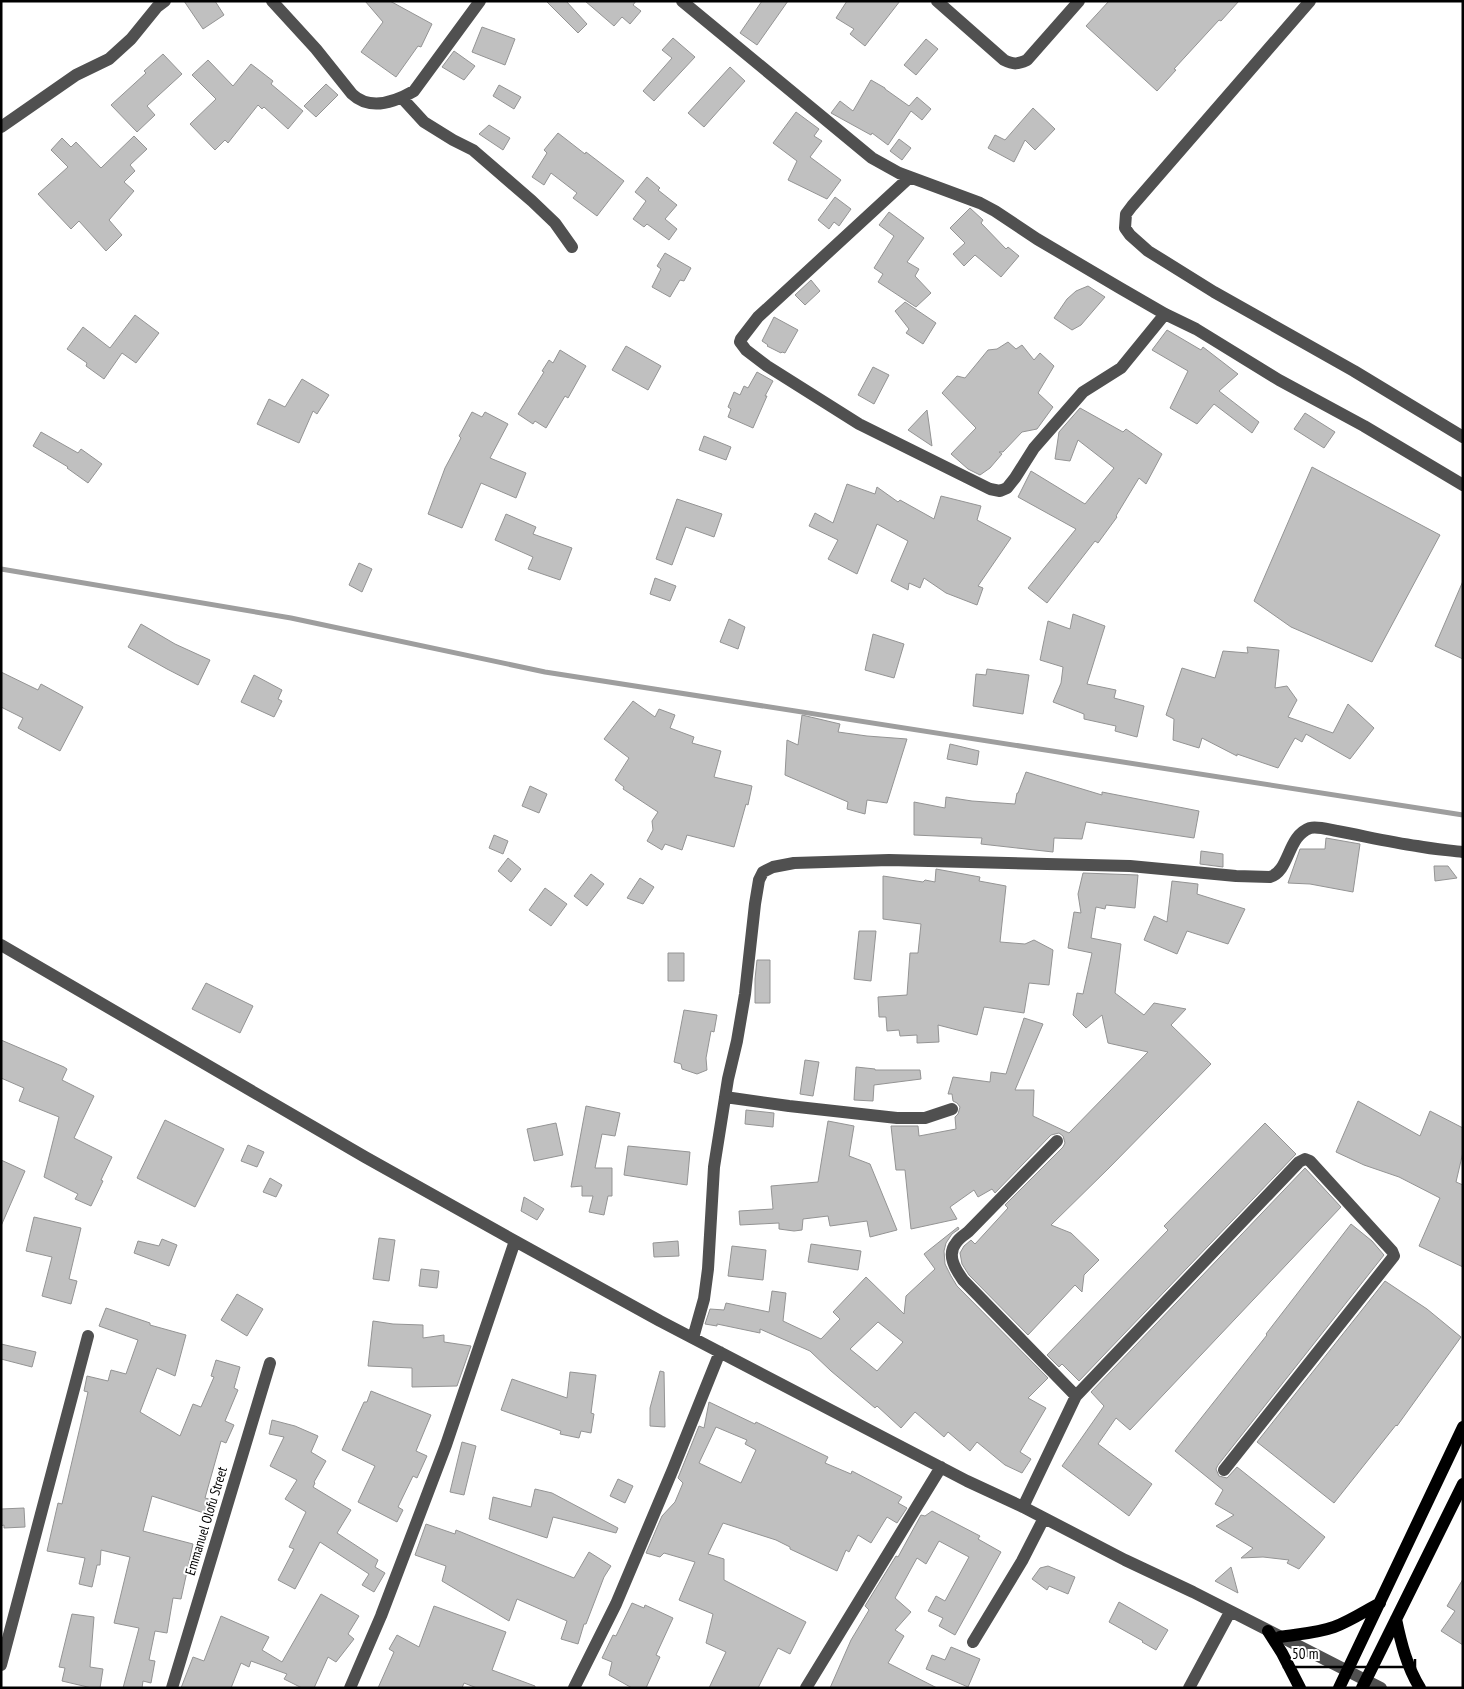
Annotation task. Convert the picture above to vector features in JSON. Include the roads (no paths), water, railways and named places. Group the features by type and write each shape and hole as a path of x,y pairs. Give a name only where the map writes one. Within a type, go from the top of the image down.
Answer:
{"main road":[{"path":"1339,1688 1463,1427"},
{"path":"1364,1684 1463,1484"},
{"path":"1280,1637 1317,1632 1334,1627 1380,1603"},
{"path":"1396,1619 1407,1660 1420,1688"},
{"path":"1268,1631 1300,1688"}],"street":[{"path":"1,127 76,75 110,59 131,39 157,7 165,1"},
{"path":"272,1 357,98 366,103 376,104 402,98 414,91 480,1"},
{"path":"682,1 872,158 898,173 988,207 1037,239 1165,314 1196,329 1279,380 1364,426 1463,485"},
{"path":"937,1 1004,60 1011,64 1018,64 1027,60 1079,1"},
{"path":"1310,1 1132,206 1126,214 1125,228 1148,251 1214,292 1354,370 1463,437"},
{"path":"402,98 424,122 473,150 532,200 555,224 572,248"},
{"path":"910,177 758,317 741,339 741,345 767,366 859,424 990,489 1000,491 1007,488 1034,448 1083,392 1121,368 1165,314"},
{"path":"693,1338 704,1299 714,1167 725,1097 745,994 755,904 759,880 763,872 773,867 794,863 889,860 1130,866 1236,876 1270,877 1274,876 1282,868 1294,842 1303,832 1313,828 1416,846 1463,852"},
{"path":"1,945 515,1242 693,1338 941,1468 1023,1507 1347,1671 1364,1684 1381,1688"},
{"path":"725,1097 898,1118 926,1118 952,1109"},
{"path":"1057,1141 955,1243 952,1255 954,1268 963,1280 1076,1396"},
{"path":"1023,1507 1076,1396 1299,1162 1305,1159 1310,1161 1392,1251 1394,1256 1224,1470"},
{"path":"350,1688 381,1616 446,1445 515,1242"},
{"path":"1,1665 88,1336"},
{"path":"574,1688 616,1604 720,1352"},
{"name":"Emmanuel Olofu Street","path":"172,1688 270,1363"},
{"path":"806,1688 941,1468"},
{"path":"973,1642 1022,1561 1044,1518"},
{"path":"1189,1688 1230,1612"}],"waterway":[{"path":"1,569 291,618 545,672 1463,815"}]}
